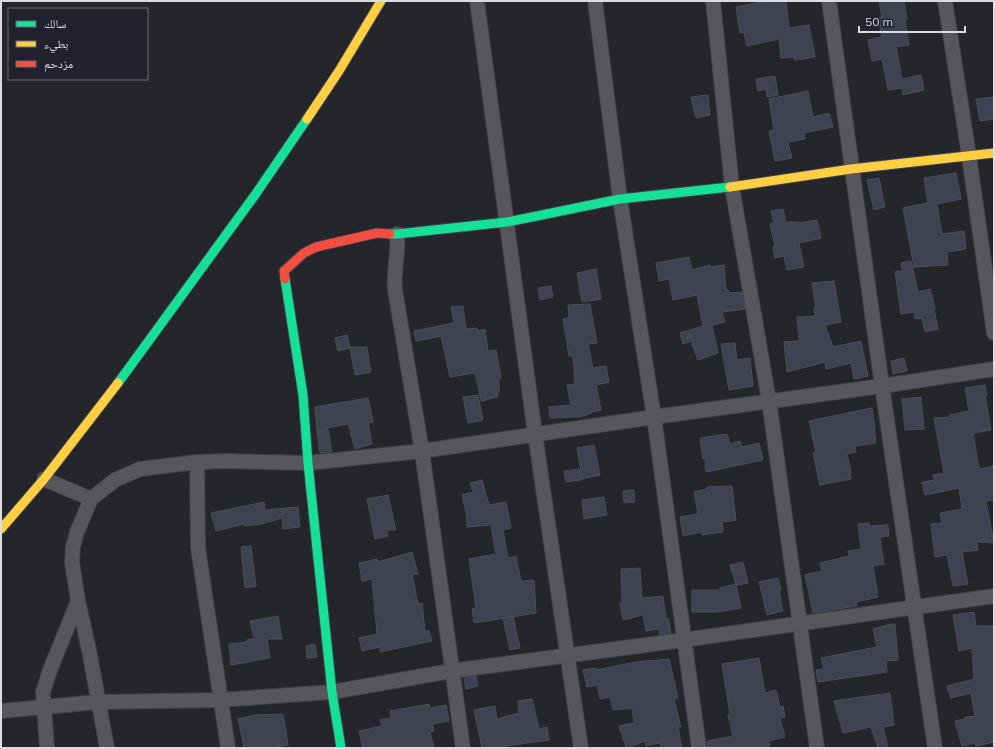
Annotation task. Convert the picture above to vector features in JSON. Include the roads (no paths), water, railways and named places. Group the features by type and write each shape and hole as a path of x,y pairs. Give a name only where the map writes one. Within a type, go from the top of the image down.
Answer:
{"main road":[{"path":"1,529 44,479 131,366 255,195 339,71 381,1"},
{"path":"341,748 332,692 308,463 303,395 284,271 304,253 316,247 377,233 396,234 507,222 620,199 732,187 851,169 994,153"}],"street":[{"path":"477,1 535,434 566,655 581,748"},
{"path":"595,1 620,199 654,417 683,640 699,748"},
{"path":"712,1 732,187 769,402 817,748"},
{"path":"829,1 851,169 935,748"},
{"path":"945,1 994,333"},
{"path":"396,234 398,246 394,285 422,451 451,670 463,748"},
{"path":"107,748 89,650 78,601 72,562 73,546 91,498 115,480 140,469 197,462 228,461 308,463 422,451 994,369"},
{"path":"197,462 198,548 228,748"},
{"path":"44,479 91,498"},
{"path":"1,711 98,702 220,700 332,692 451,670 683,640 994,596"},
{"path":"47,748 43,692 50,670 78,601"}]}
